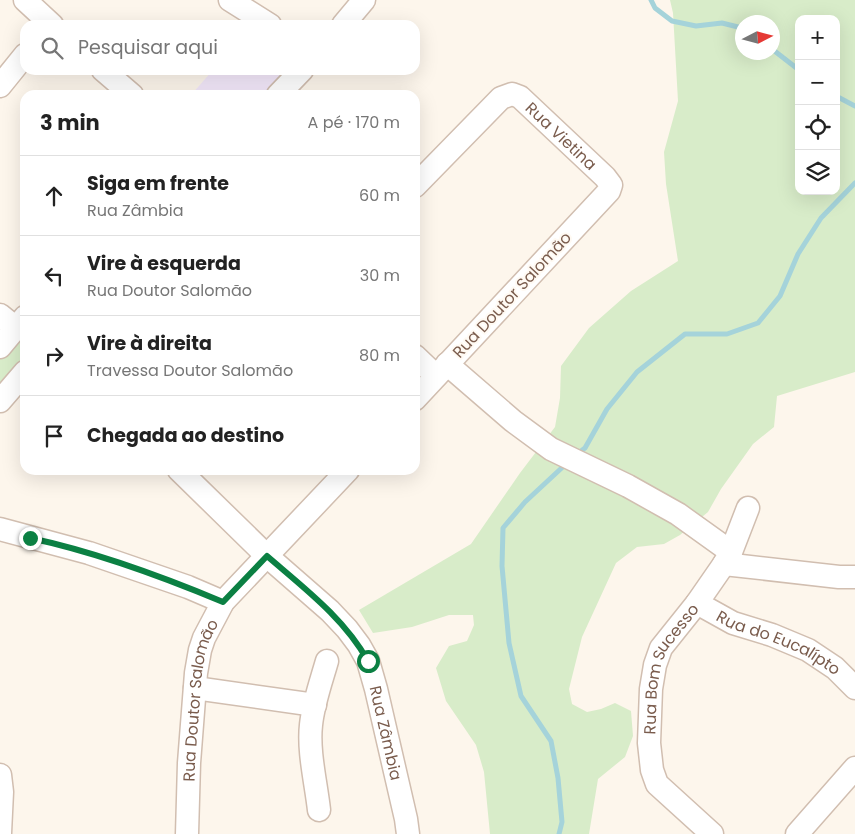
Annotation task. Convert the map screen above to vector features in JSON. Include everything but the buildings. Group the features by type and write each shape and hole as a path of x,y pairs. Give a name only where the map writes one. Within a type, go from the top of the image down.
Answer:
{"street":[{"path":"25,0 46,20"},
{"path":"347,20 364,0"},
{"path":"233,1 262,20"},
{"path":"0,86 20,61"},
{"path":"109,75 126,90"},
{"path":"283,90 297,75"},
{"name":"Rua Vietina","path":"420,181 502,98 512,94 520,97 605,177 611,185 609,191"},
{"name":"Rua Doutor Salomão","path":"420,394 609,191"},
{"path":"0,347 14,320"},
{"path":"420,359 442,370 551,449 628,486 678,514 728,558 839,578 855,577"},
{"path":"0,401 20,378"},
{"name":"Rua Zâmbia","path":"184,475 267,556 330,611 360,645 368,661 402,800 408,834"},
{"name":"Rua Doutor Salomão","path":"187,834 189,763 195,688 200,650 209,626 223,602 343,475"},
{"name":"Rua Bom Sucesso","path":"712,834 657,784 652,770 649,744 651,690 655,665 661,648 697,603 728,558 748,508"},
{"path":"0,529 89,553 188,587 223,602"},
{"name":"Rua do Eucalípto","path":"697,603 734,623 772,635 808,650 835,668 855,688"},
{"path":"319,810 311,745 311,726 326,661"},
{"path":"195,688 315,705"},
{"path":"797,834 855,768"},
{"path":"0,776 2,792 0,833"}],"shaded area":[{"path":"209,75 287,75 274,90 195,90"}],"green space":[{"path":"670,0 855,0 855,372 777,396 774,427 753,444 721,489 708,512 680,535 664,544 637,547 616,563 582,637 569,689 572,704 587,712 615,703 631,711 633,736 625,757 598,779 589,834 490,834 484,772 476,745 446,701 436,668 449,646 467,641 474,625 473,615 449,615 412,627 373,633 359,610 471,544 520,473 555,427 560,398 561,366 589,328 631,291 678,261 666,184 664,152 678,101 673,13"},
{"path":"20,334 20,367 0,390 0,359"}],"waterway":[{"path":"651,0 655,8 672,21 696,26 722,23 735,26"},
{"path":"780,55 795,67"},
{"path":"840,98 855,106"},
{"path":"577,454 585,448 607,409 637,372 685,334 727,334 758,323 780,296 798,254 821,218 855,183"},
{"path":"559,834 562,822 558,778 551,741 521,696 509,643 502,566 503,528 525,502 567,463"}],"route":[{"path":"30,538 89,553 188,587 223,602 267,556 330,611 360,645 368,661"}]}
